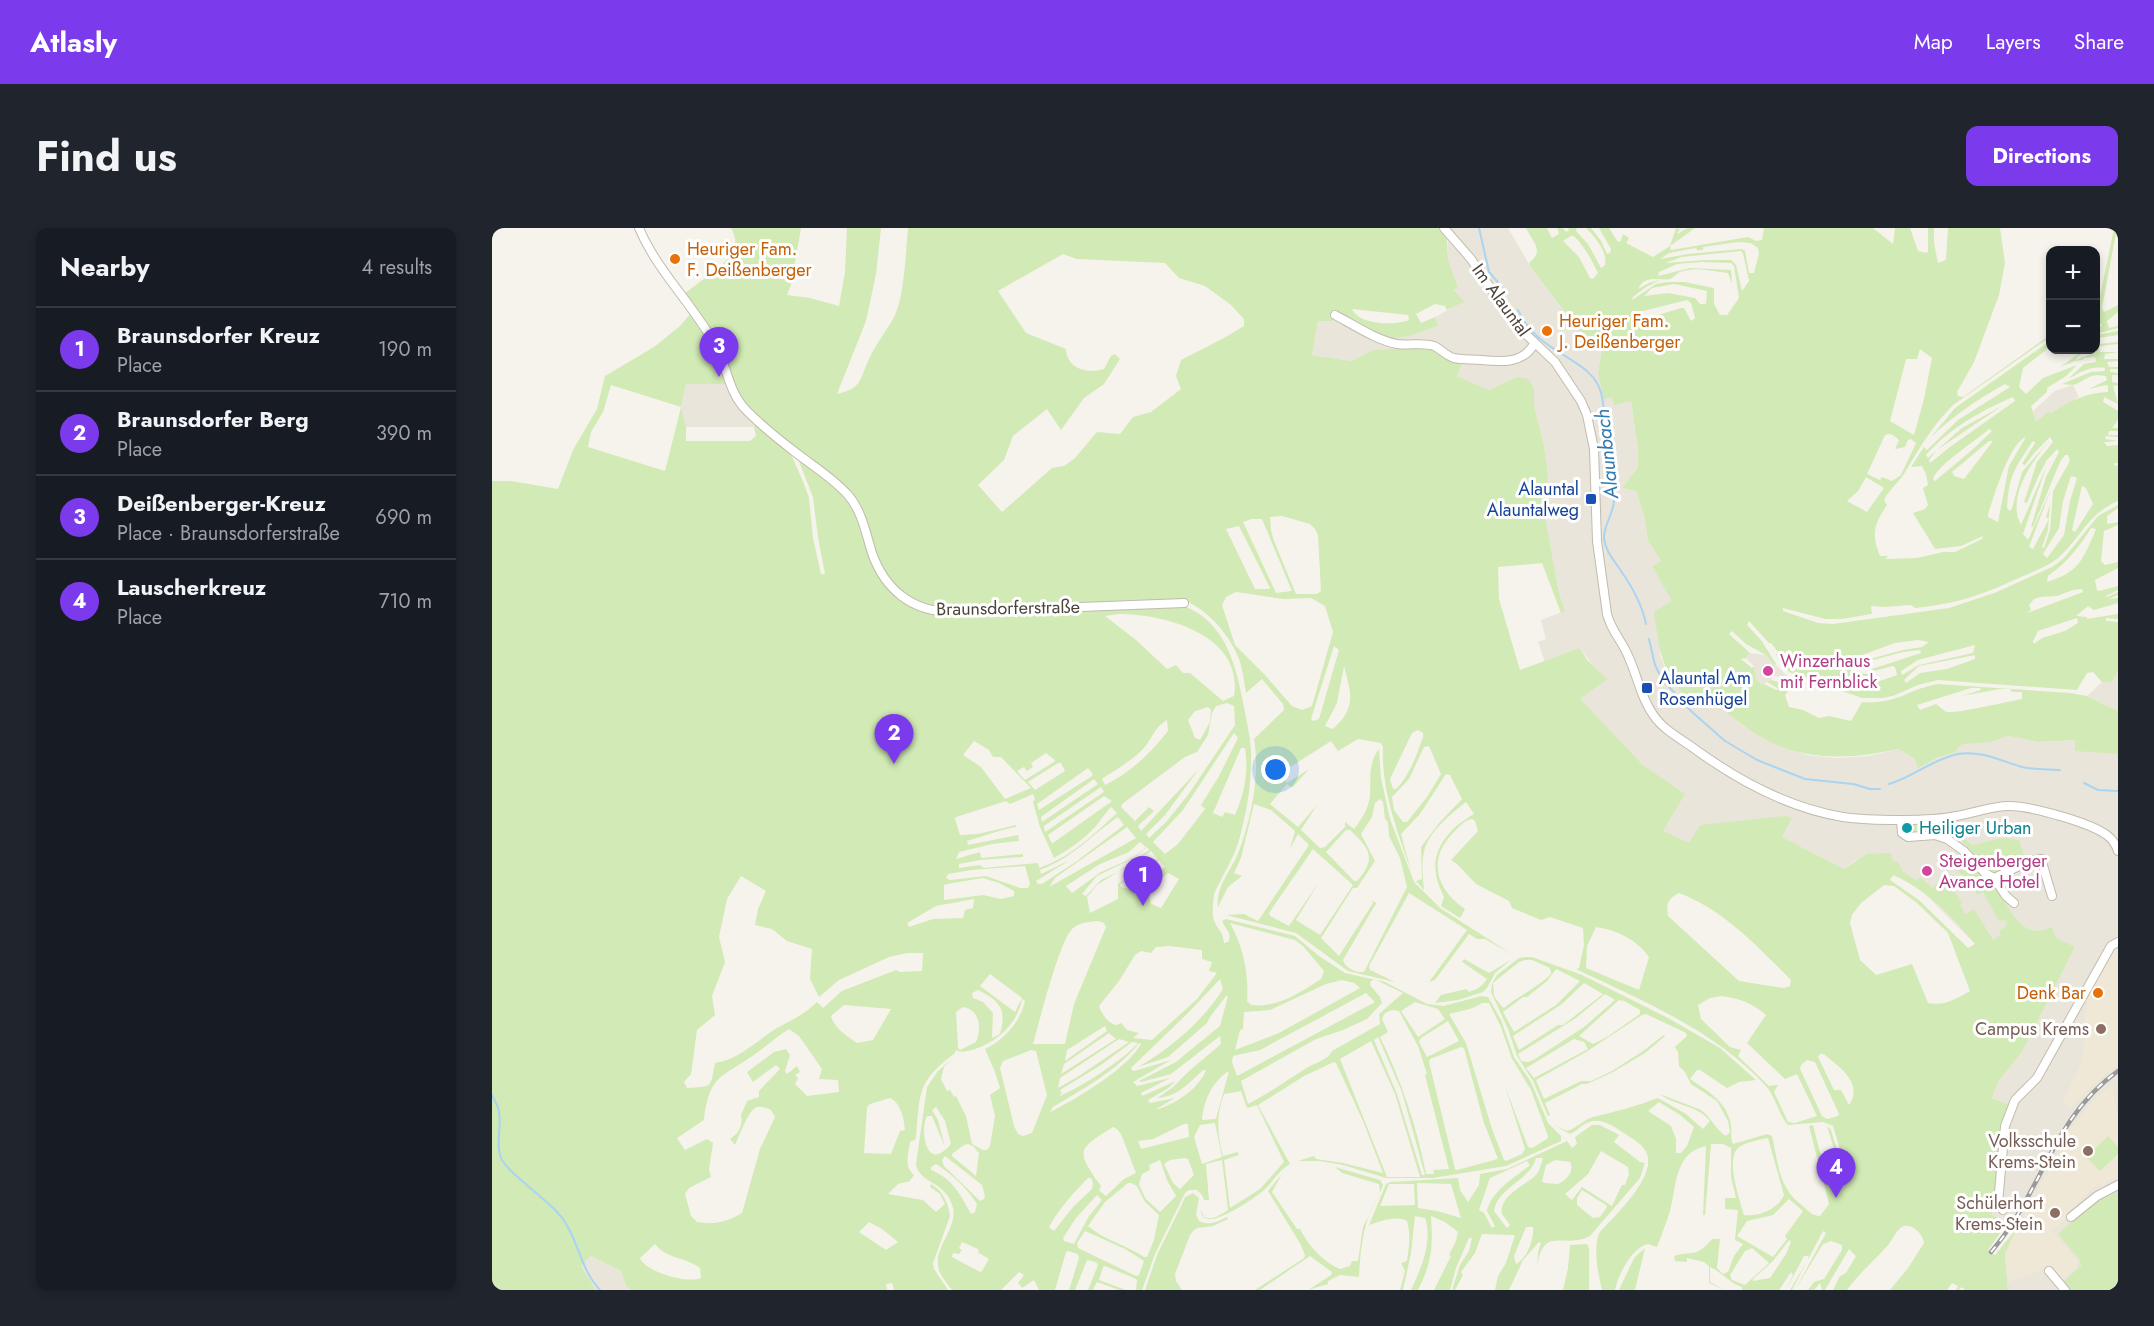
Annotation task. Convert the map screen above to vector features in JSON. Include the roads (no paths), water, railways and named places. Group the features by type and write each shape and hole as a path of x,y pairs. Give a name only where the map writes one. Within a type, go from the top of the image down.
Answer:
{"street":[{"name":"Braunsdorferstraße","path":"639,228 651,252 710,337 738,400 764,427 850,497 880,572 905,599 926,609 950,612 1184,603"},
{"name":"Im Alauntal","path":"1444,228 1471,259 1513,322 1557,365 1581,401 1587,416 1594,449 1597,541 1609,624 1630,660 1644,701 1665,728 1719,766 1773,795 1840,817 1901,820 1941,818 1998,807 2020,807 2044,811 2100,831 2111,838 2118,851"},
{"path":"1335,315 1395,344 1430,345 1451,357 1461,359 1501,362 1513,360 1523,357 1534,344"},
{"path":"1901,820 1901,829 1905,835 1912,837 1935,835 1947,839 1964,851 1985,873 1994,878 2013,903"},
{"path":"1994,878 2030,861 2042,859 2052,896"},
{"path":"2003,1210 1998,1203 2006,1126 2015,1100 2037,1078 2111,946 2118,942"},
{"path":"2071,1218 2097,1196 2118,1185"},
{"path":"2049,1271 2065,1290"}],"waterway":[{"name":"Alaunbach","path":"1479,228 1489,272 1502,287"},
{"name":"Alaunbach","path":"1518,310 1533,333 1588,372 1595,379 1601,391 1603,399 1602,443 1614,500 1604,539 1608,552 1636,596 1646,624"},
{"name":"Alaunbach","path":"1649,639 1655,665 1662,679 1691,711 1725,741 1757,760 1805,779 1880,789"},
{"name":"Alaunbach","path":"1889,784 1949,756 1966,753 1983,755 2027,768 2060,770"},
{"name":"Alaunbach","path":"2084,783 2098,790 2118,791"},
{"path":"492,1095 499,1110 499,1152 504,1164 552,1207 565,1222 587,1272 600,1290"}],"railway":[{"path":"1991,1252 2015,1219 2072,1119 2100,1086 2118,1071"}],"place":[{"name":"Heuriger Fam. F. Deißenberger","path":"675,259"},
{"name":"Heuriger Fam. J. Deißenberger","path":"1547,331"},
{"name":"Deißenberger-Kreuz","path":"719,377"},
{"name":"Alauntal Alauntalweg","path":"1591,499"},
{"name":"Winzerhaus mit Fernblick","path":"1768,671"},
{"name":"Alauntal Am Rosenhügel","path":"1647,688"},
{"name":"Braunsdorfer Berg","path":"894,764"},
{"name":"Heiliger Urban","path":"1907,828"},
{"name":"Steigenberger Avance Hotel","path":"1927,871"},
{"name":"Braunsdorfer Kreuz","path":"1143,906"},
{"name":"Denk Bar","path":"2098,993"},
{"name":"Campus Krems","path":"2101,1029"},
{"name":"Volksschule Krems-Stein","path":"2088,1151"},
{"name":"Lauscherkreuz","path":"1836,1198"},
{"name":"Schülerhort Krems-Stein","path":"2055,1213"}]}
